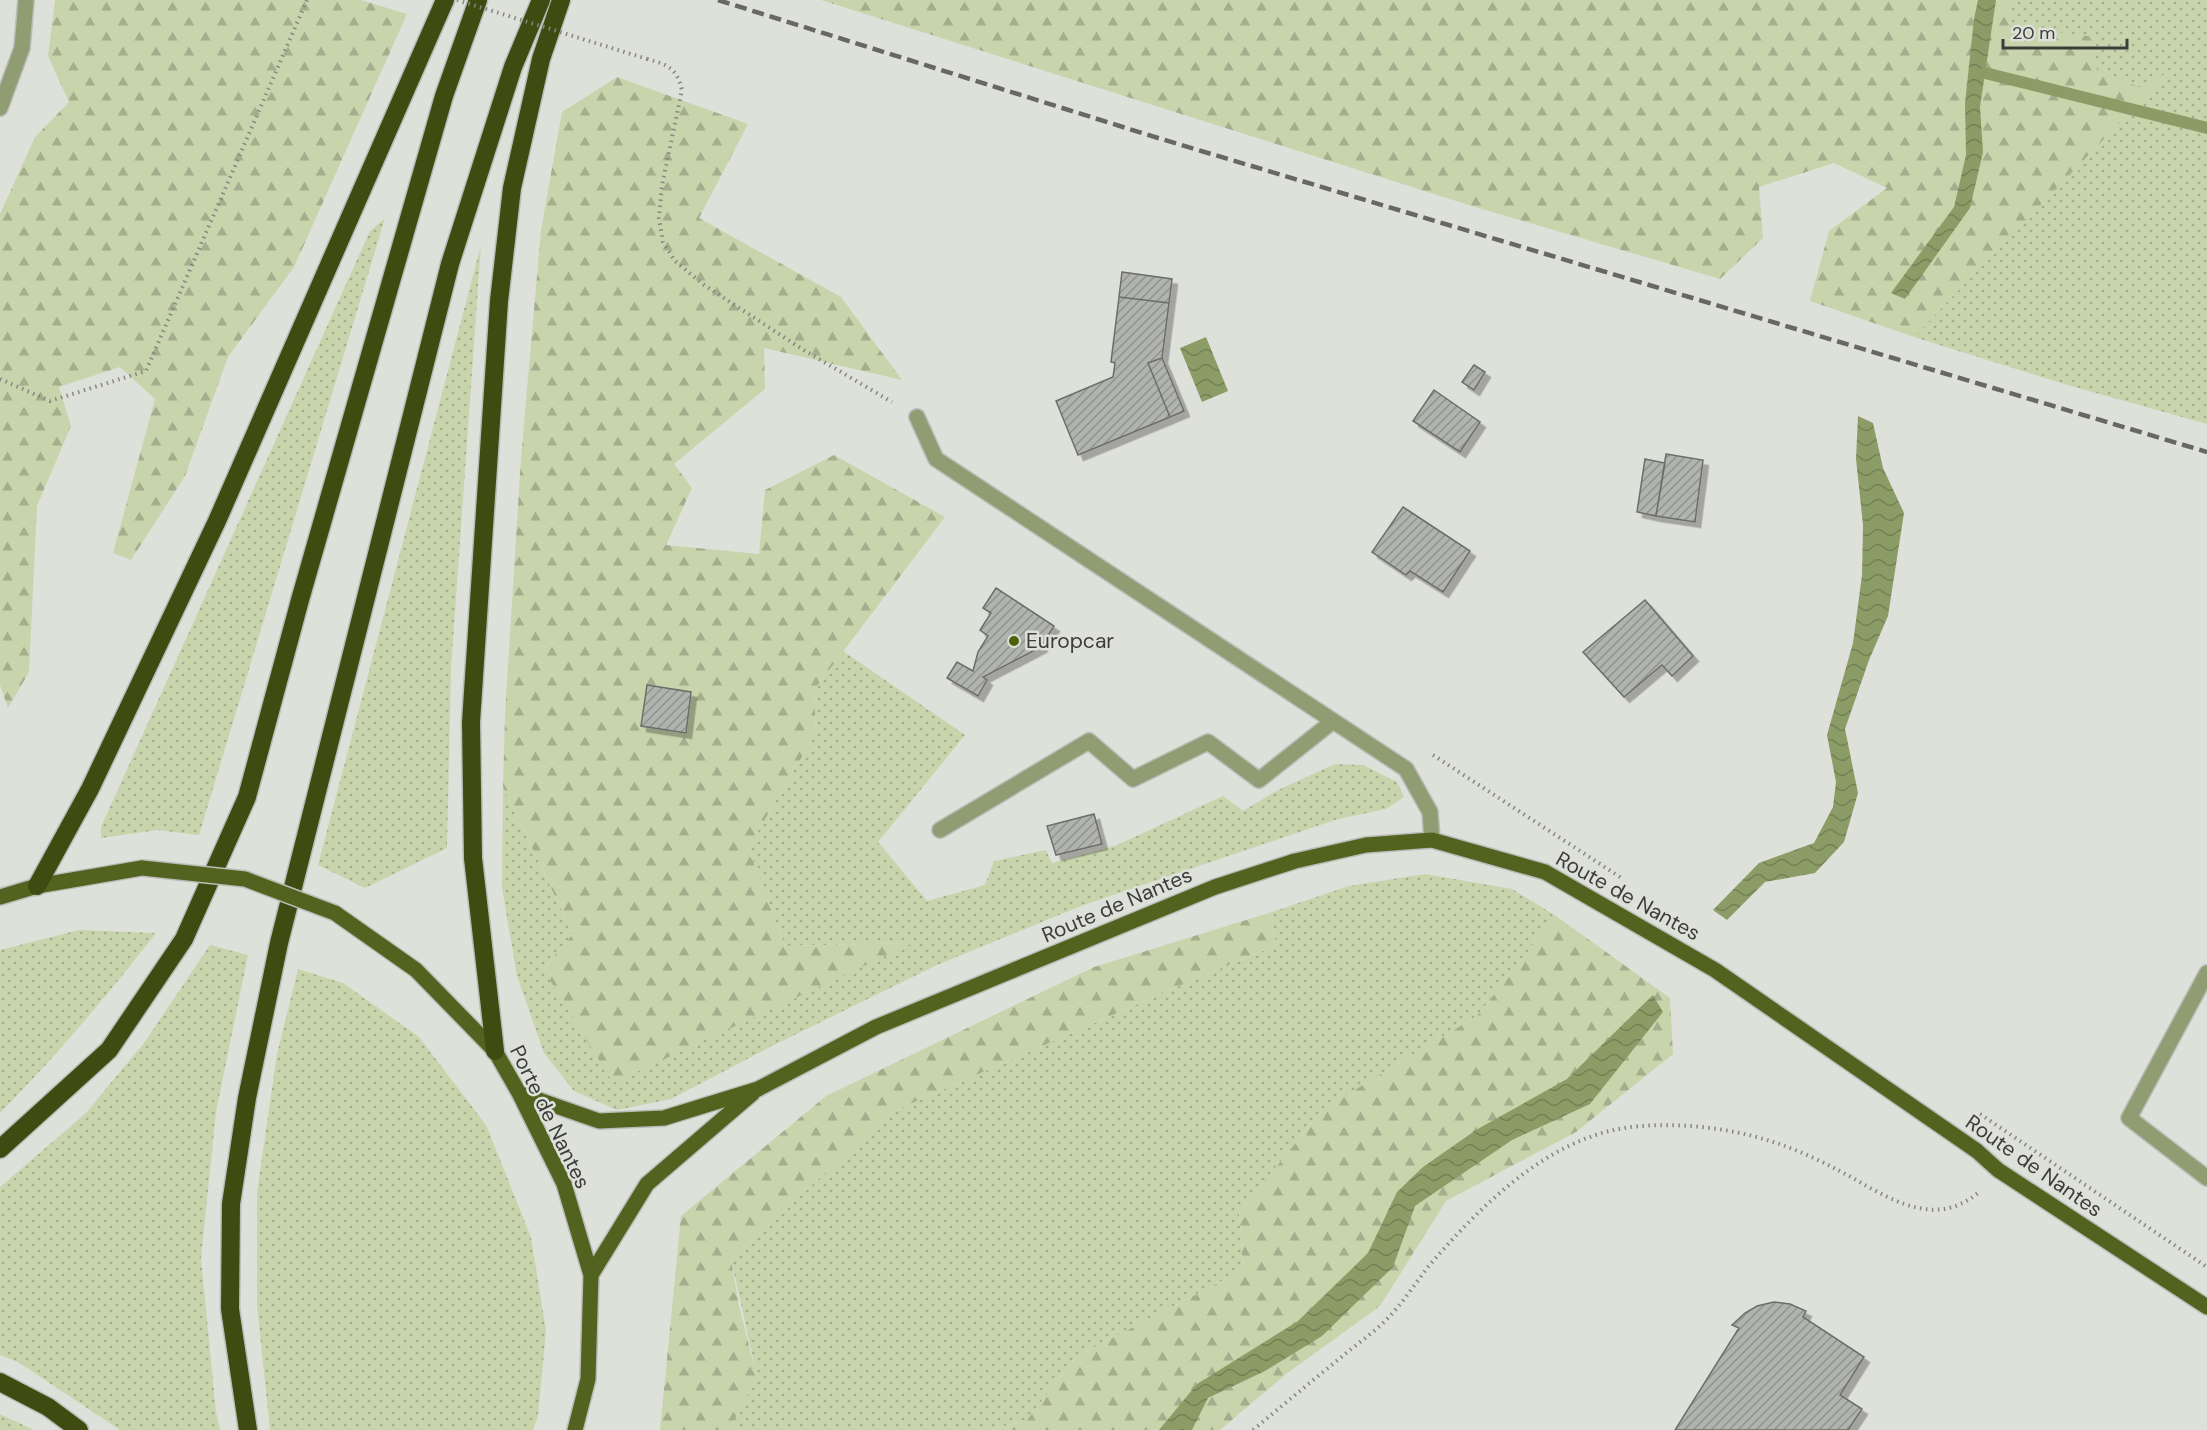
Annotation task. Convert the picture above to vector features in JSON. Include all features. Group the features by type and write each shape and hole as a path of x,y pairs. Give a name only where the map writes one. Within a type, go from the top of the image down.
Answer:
{"highway":[{"path":"37,886 90,789 217,521 444,0"},
{"path":"0,1149 109,1050 184,939 247,796 300,600 444,96 478,0"},
{"path":"248,1430 230,1309 231,1204 249,1087 279,943 450,264 513,67 541,0"},
{"path":"495,1051 473,858 471,722 500,301 512,188 541,59 561,0"},
{"path":"0,1382 48,1407 80,1430"}],"main road":[{"name":"Route de Nantes","path":"519,1093 599,1120 664,1118 758,1089 876,1027 1215,887 1295,861 1366,845 1432,840 1545,872 1706,964 1977,1151 1998,1170 2207,1308"},
{"name":"Porte de Nantes","path":"0,897 37,886 142,868 245,879 335,913 416,970 495,1051 519,1093 564,1184 591,1275 588,1379 575,1430"},
{"name":"Route de Nantes","path":"591,1275 647,1184 758,1089"}],"street":[{"path":"0,108 22,48 26,0"},
{"path":"917,417 936,459 1406,769 1430,812 1432,840"},
{"path":"940,830 1089,741 1133,779 1208,742 1259,780 1332,722"},
{"path":"2207,973 2129,1118 2207,1178"}],"path":[{"path":"0,379 50,401 146,371 307,0"},
{"path":"457,0 669,65 679,77 682,90 662,185 658,218 663,242 675,261 704,285 802,349 917,417"},
{"path":"1426,751 1626,881"},
{"path":"1975,1110 2207,1266"},
{"path":"1252,1430 1388,1318 1455,1238 1523,1174 1555,1154 1589,1138 1617,1129 1642,1126 1697,1126 1733,1131 1794,1150 1835,1168 1906,1206 1930,1209 1968,1202 1984,1188 1998,1170 2015,1137"}],"green space":[{"path":"55,0 361,0 407,14 294,267 228,357 185,476 131,560 113,553 155,399 120,367 59,387 71,426 37,506 29,672 8,708 0,685 0,214 35,137 69,102 48,56"},
{"path":"821,0 2012,0 2011,26 2094,37 2097,71 2142,88 2168,72 1914,337 1810,301 1829,231 1887,188 1834,163 1759,187 1763,238 1720,279 1472,206"},
{"path":"2008,0 2207,0 2207,424 2064,384 1914,337"},
{"path":"617,77 748,124 699,218 841,297 902,380 764,348 765,389 674,464 692,488 666,545 759,554 765,490 834,455 945,517 814,690 816,733 748,848 785,946 913,943 613,1083 543,969 573,934 503,787 505,714 521,458 541,230 562,112"},
{"path":"385,218 199,835 157,830 101,838 101,827 370,231"},
{"path":"481,245 451,668 447,848 365,888 318,865"},
{"path":"843,651 965,735 878,842 927,901 985,885 994,861 1046,850 1052,863 1115,846 1223,796 1243,811 1278,790 1335,764 1363,765 1397,782 1404,797 1386,809 1338,819 1081,906 937,965 770,1047 671,1099 617,1110 574,1091 544,1053 517,976 502,888 503,787 573,934 543,969 911,943 785,946 748,848 816,733 814,690"},
{"path":"1425,874 1512,889 1556,916 1477,1016 1323,1109 1239,1213 1243,1270 1076,1357 1027,1420 990,1430 729,1430 757,1376 731,1259 892,1112 1275,946 1272,912 1349,886"},
{"path":"1272,912 1275,946 892,1112 731,1259 739,1306 757,1376 729,1430 660,1430 681,1216 826,1096 1094,967"},
{"path":"1556,916 1670,998 1673,1054 1576,1132 1446,1201 1380,1306 1285,1375 1220,1430 990,1430 1027,1420 1076,1357 1243,1270 1239,1213 1323,1109 1477,1016"},
{"path":"79,930 156,933 81,1025 0,1113 0,950"},
{"path":"210,945 248,955 216,1112 201,1258 216,1412 220,1430 120,1430 18,1362 0,1355 0,1187 85,1114 144,1043"},
{"path":"298,969 343,983 419,1037 486,1125 531,1237 546,1331 538,1416 533,1430 270,1430 257,1306 257,1192 277,1054"},
{"path":"0,1414 34,1430 0,1430"}],"water":[{"path":"1978,0 1996,0 1980,107 1983,152 1970,208 1905,299 1891,293 1954,207 1966,155 1965,103"},
{"path":"1206,337 1228,391 1202,402 1180,348"},
{"path":"1858,416 1873,423 1883,468 1904,513 1888,616 1869,660 1845,729 1858,793 1844,842 1815,873 1765,882 1727,920 1713,910 1759,863 1814,843 1833,807 1836,782 1827,735 1853,643 1862,575 1863,525 1856,459"},
{"path":"1653,995 1663,1012 1590,1104 1512,1140 1415,1206 1393,1267 1322,1336 1265,1371 1208,1398 1192,1430 1159,1430 1197,1384 1298,1321 1368,1253 1397,1192 1423,1167 1476,1130 1567,1079"}],"building":[{"path":"1122,272 1172,279 1169,303 1119,297"},
{"path":"1119,297 1169,303 1162,358 1148,363 1170,417 1078,455 1056,401 1113,377 1115,363 1111,362"},
{"path":"1162,358 1184,411 1170,417 1148,363"},
{"path":"1474,365 1485,372 1474,390 1462,382"},
{"path":"1434,390 1480,422 1460,452 1413,421"},
{"path":"1666,454 1703,460 1695,522 1656,516"},
{"path":"1645,459 1665,463 1656,516 1637,512"},
{"path":"1403,507 1470,551 1443,592 1410,571 1406,575 1372,552"},
{"name":"Europcar","path":"996,588 1054,626 1041,647 983,677 987,680 978,696 947,678 957,662 973,671 978,652 988,636 980,630 991,613 983,608"},
{"path":"1645,600 1693,656 1672,676 1662,665 1624,697 1583,652"},
{"path":"647,685 691,692 686,733 641,726"},
{"path":"1094,814 1102,844 1056,855 1047,826"},
{"path":"1774,1302 1790,1304 1806,1311 1803,1317 1864,1357 1840,1395 1862,1409 1848,1430 1675,1430 1739,1328 1732,1325 1757,1306"}],"waterway":[{"path":"1985,73 2207,128"}],"railway":[{"path":"718,0 1158,138 2207,452"}],"place":[{"name":"Europcar","path":"1014,641"}]}
